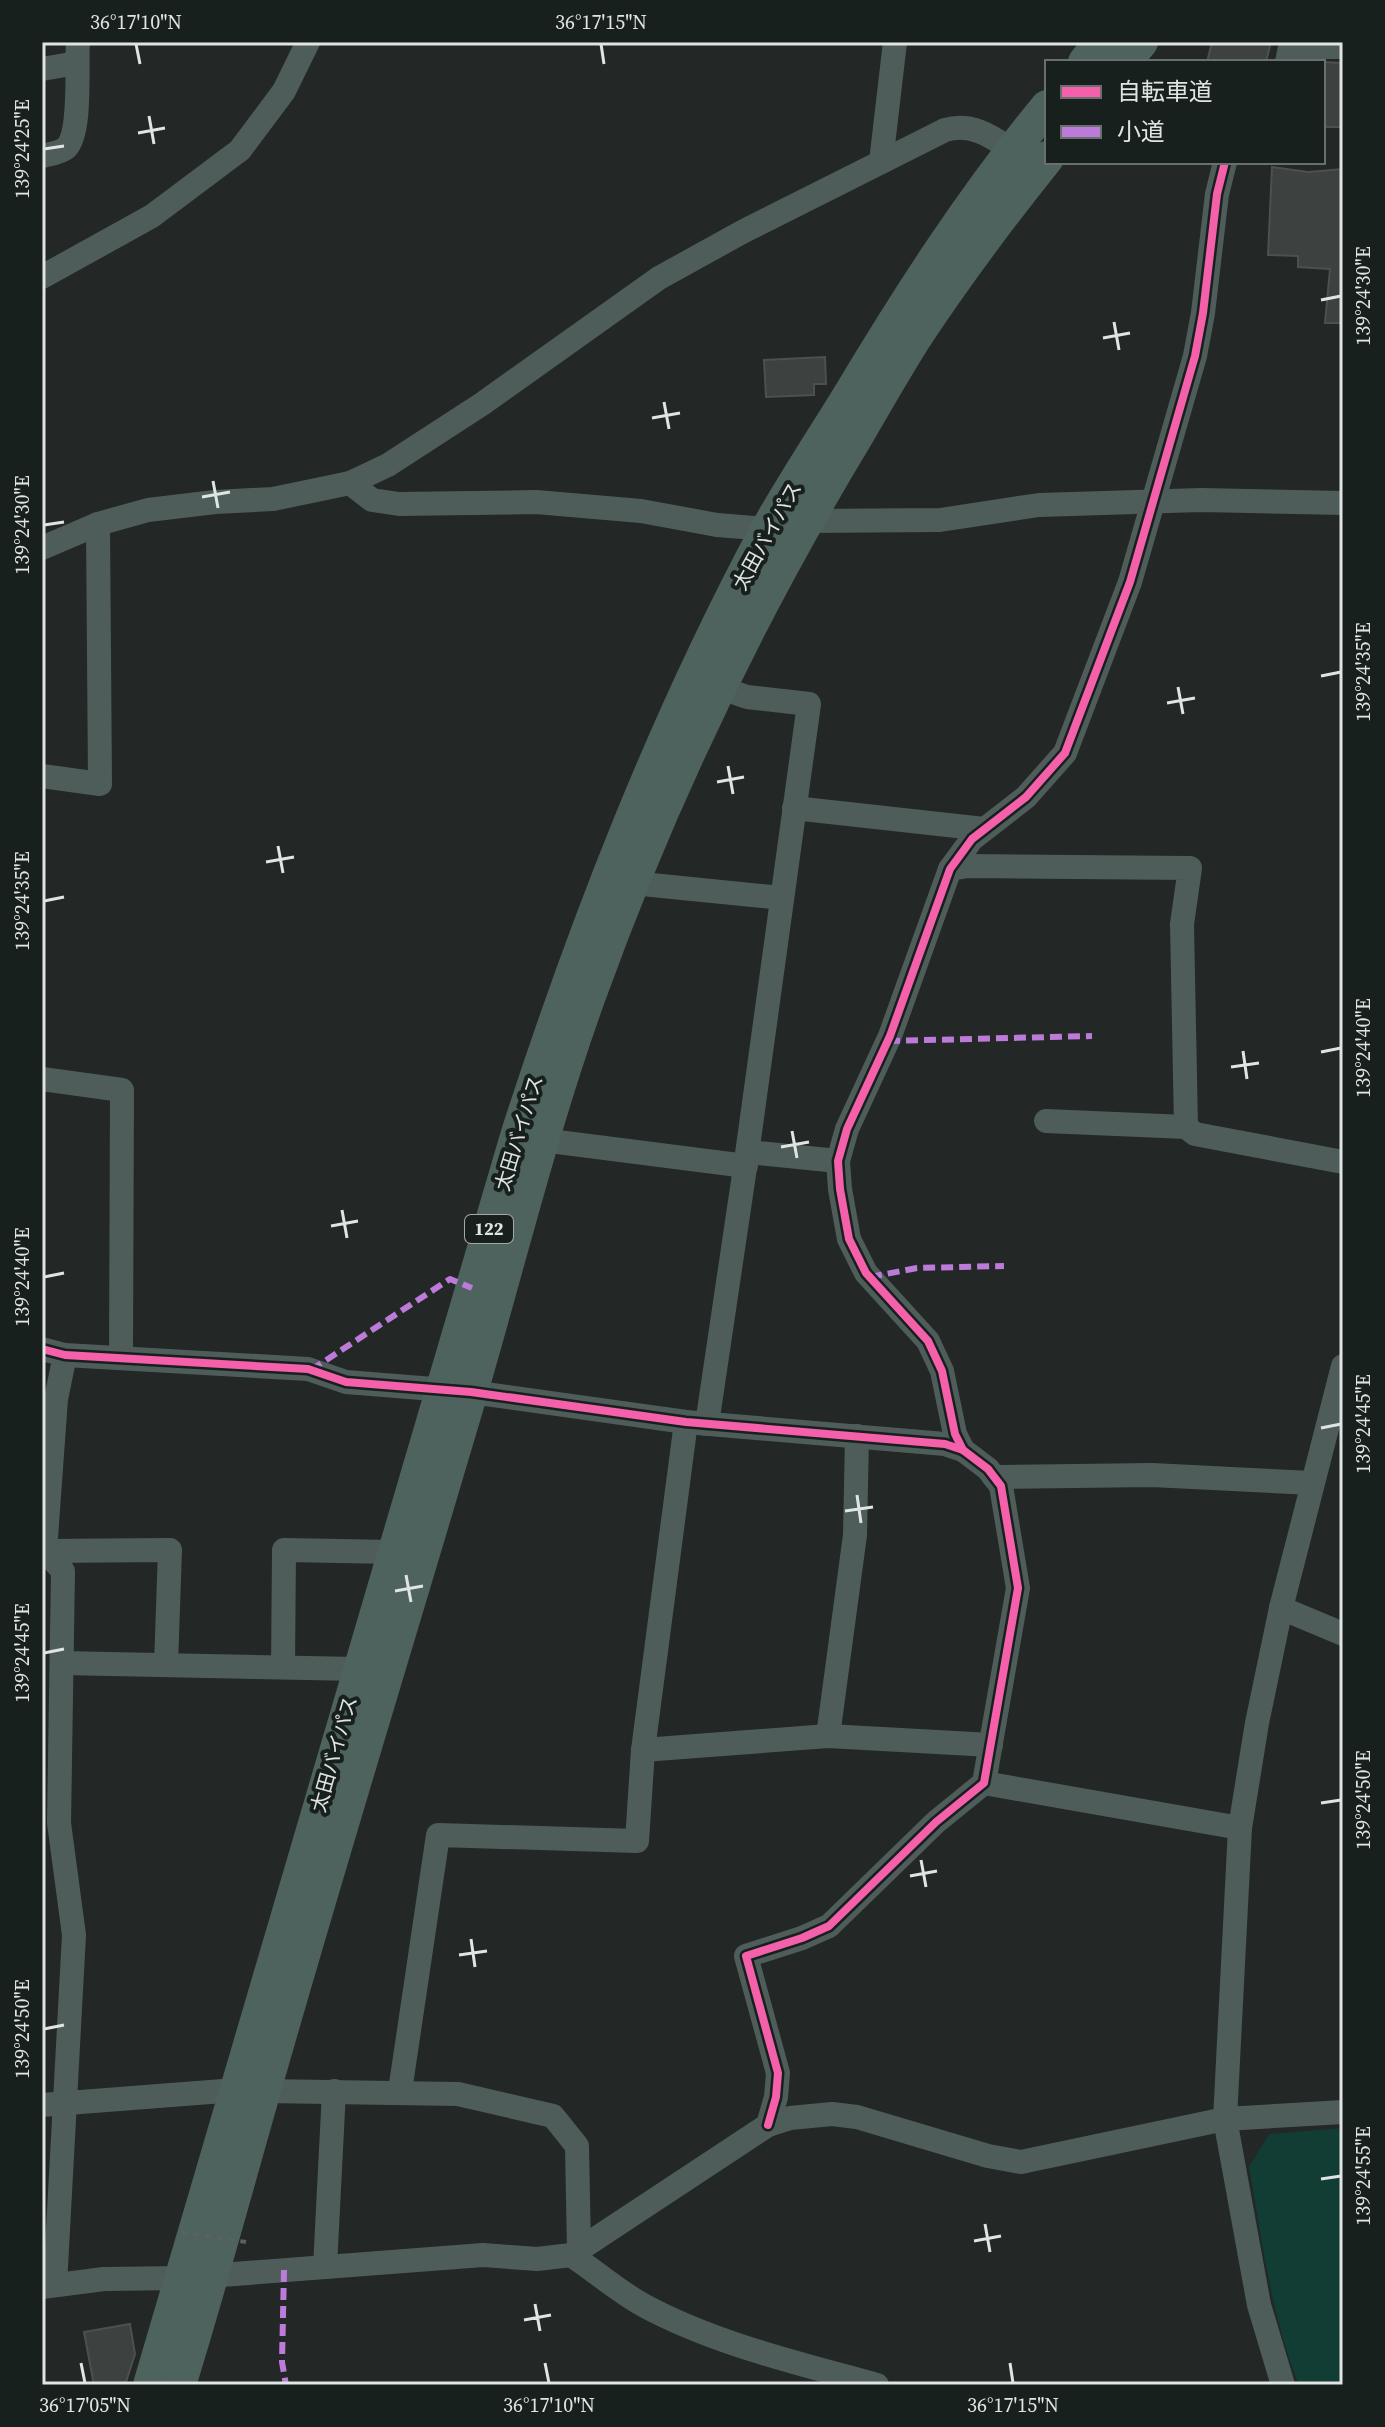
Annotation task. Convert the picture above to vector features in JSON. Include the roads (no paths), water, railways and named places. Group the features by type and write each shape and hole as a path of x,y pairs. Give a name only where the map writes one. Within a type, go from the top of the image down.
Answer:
{"highway":[{"path":"1087,60 1101,42"},
{"path":"1126,60 1141,42"},
{"name":"太田バイパス","path":"250,2090 359,1669 393,1552 456,1392 589,995 632,883 672,784 718,687 805,521 918,334 1003,213 1033,159 1045,114"},
{"name":"太田バイパス","path":"179,2385 198,2276 250,2090 456,1392 553,1024 603,889 693,678 768,529 894,322 1033,159"},
{"name":"太田バイパス","path":"150,2385 198,2276"}],"street":[{"path":"42,277 152,216 240,150 284,91 308,42"},
{"path":"881,162 895,42"},
{"path":"1306,60 1309,47 1343,47"},
{"path":"42,69 77,53 75,131 63,151 42,156"},
{"path":"42,548 98,524 148,510 273,499 350,483 388,465 482,404 659,278 881,162 957,127 970,127 983,132 1033,159"},
{"path":"768,2125 776,2097 778,2073 746,1956 829,1926 936,1822 984,1783 1018,1588 1001,1486 963,1450 955,1434 942,1371 928,1341 866,1273 849,1239 838,1161 847,1129 890,1036 950,869 972,839 1026,797 1065,753 1130,582 1195,356 1217,194 1224,164"},
{"path":"350,483 372,500 399,504 536,502 641,511 717,525 768,529 805,521 940,520 1039,505 1201,500 1343,503"},
{"path":"42,776 100,784 98,524"},
{"path":"400,2091 438,1835 637,1841 643,1750 696,1423 747,1159 809,704 747,697 718,687"},
{"path":"794,808 984,829"},
{"path":"950,869 968,866 1190,868 1182,924 1186,1127"},
{"path":"632,883 782,898"},
{"path":"42,1079 122,1090 121,1358"},
{"path":"1046,1121 1186,1127 1195,1134 1343,1162"},
{"path":"542,1140 747,1159 838,1161"},
{"path":"963,1450 945,1444 696,1423 456,1392 346,1382 308,1369 53,1352 56,1399 44,1551 63,1571 59,1823 74,1935 53,2103 48,2286 104,2279 198,2276 483,2255 537,2259 575,2252 768,2125 790,2118 832,2114 857,2117 988,2156 1021,2162 1225,2119 1343,2112"},
{"path":"1274,2383 1225,2119 1240,1828 1257,1723 1281,1608 1343,1366"},
{"path":"828,1736 855,1535 857,1436"},
{"path":"994,1477 1152,1475 1312,1483"},
{"path":"44,1551 170,1550 166,1665"},
{"path":"283,1667 284,1550 393,1552"},
{"path":"1281,1608 1343,1634"},
{"path":"62,1663 359,1669"},
{"path":"643,1750 828,1736 991,1745"},
{"path":"984,1783 1240,1828"},
{"path":"53,2103 250,2090 400,2091 458,2094 553,2116 577,2146 575,2252"},
{"path":"325,2267 334,2091"},
{"path":"575,2252 641,2304 702,2332 789,2362 877,2385"}]}
